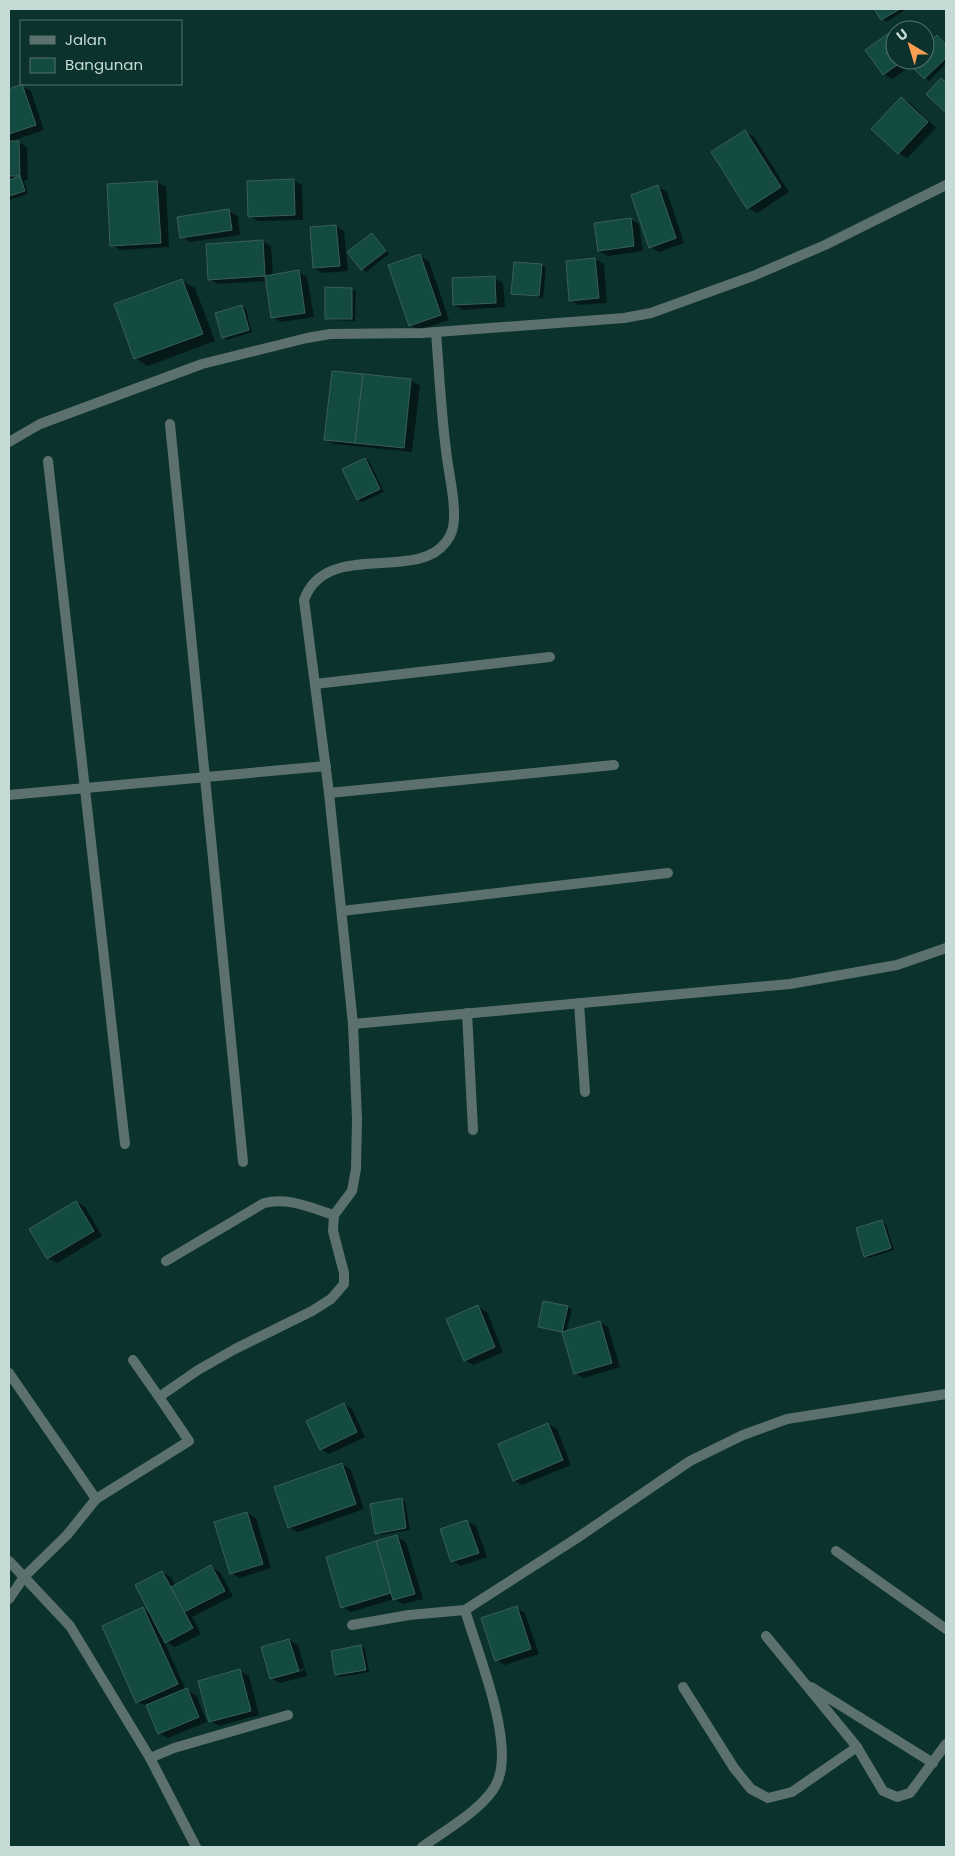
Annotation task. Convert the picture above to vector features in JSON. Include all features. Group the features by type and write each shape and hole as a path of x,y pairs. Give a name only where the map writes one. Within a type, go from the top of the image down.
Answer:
{"street":[{"path":"9,442 40,424 202,364 282,343 330,334 436,332 624,318 651,313 754,276 826,245 946,185"},
{"path":"159,1397 198,1370 235,1349 289,1324 331,1299 344,1284 344,1273 333,1230 334,1215 352,1190 356,1168 358,1120 353,1024 326,766 304,600 314,580 324,573 343,567 414,559 434,553 451,535 454,517 445,447 436,332"},
{"path":"170,424 243,1162"},
{"path":"48,461 125,1144"},
{"path":"315,684 550,657"},
{"path":"329,793 614,765"},
{"path":"9,795 326,766"},
{"path":"342,911 668,873"},
{"path":"353,1024 790,984 897,965 946,948"},
{"path":"579,1003 585,1092"},
{"path":"467,1013 473,1130"},
{"path":"166,1261 264,1203 278,1200 290,1201 334,1215"},
{"path":"9,1599 24,1577 67,1535 96,1499 189,1441 133,1360"},
{"path":"9,1372 96,1499"},
{"path":"352,1626 409,1615 465,1610 577,1538 690,1461 743,1435 788,1419 946,1394"},
{"path":"836,1551 946,1629"},
{"path":"9,1561 70,1626 150,1758 196,1847"},
{"path":"422,1847 478,1807 498,1781 504,1755 498,1720 465,1610"},
{"path":"766,1636 857,1747 883,1791 897,1797 910,1793 946,1744"},
{"path":"804,1683 933,1763"},
{"path":"683,1687 734,1768 751,1789 768,1798 792,1792 857,1747"},
{"path":"150,1758 174,1748 288,1715"}],"building":[{"path":"874,9 900,9 881,20"},
{"path":"937,35 946,45 946,58 935,68 935,37"},
{"path":"885,36 885,70 890,70 883,75 865,50"},
{"path":"915,70 933,70 924,79"},
{"path":"941,78 946,83 946,113 926,94"},
{"path":"22,85 36,125 9,134 9,89"},
{"path":"901,97 928,122 898,154 871,129"},
{"path":"745,130 781,187 747,209 711,152"},
{"path":"9,141 19,141 20,176 9,176"},
{"path":"20,176 25,191 9,196 9,180"},
{"path":"294,179 295,215 248,217 247,181"},
{"path":"157,181 161,243 110,246 107,184"},
{"path":"658,185 676,238 649,248 631,195"},
{"path":"229,209 232,230 180,238 177,217"},
{"path":"631,218 634,246 598,251 594,223"},
{"path":"336,225 340,266 313,268 310,227"},
{"path":"372,233 386,251 361,270 347,252"},
{"path":"263,240 265,276 208,280 206,244"},
{"path":"420,254 441,315 409,326 388,265"},
{"path":"595,258 599,298 569,301 566,261"},
{"path":"514,262 542,264 539,296 511,294"},
{"path":"299,270 305,313 271,318 265,276"},
{"path":"495,276 496,303 453,305 452,278"},
{"path":"182,279 203,334 134,359 114,304"},
{"path":"325,287 352,288 352,319 325,319"},
{"path":"242,305 249,330 222,338 215,313"},
{"path":"332,371 363,374 355,443 324,440"},
{"path":"363,374 411,379 404,448 355,443"},
{"path":"365,458 380,489 357,500 342,469"},
{"path":"76,1201 94,1231 47,1259 29,1229"},
{"path":"882,1220 891,1248 864,1257 856,1228"},
{"path":"543,1301 568,1306 562,1332 538,1327"},
{"path":"478,1305 495,1347 464,1361 446,1319"},
{"path":"600,1321 612,1363 574,1374 562,1332"},
{"path":"344,1403 357,1432 320,1450 306,1421"},
{"path":"548,1423 563,1460 513,1481 498,1444"},
{"path":"342,1463 356,1504 288,1528 274,1487"},
{"path":"402,1498 406,1528 375,1534 370,1504"},
{"path":"247,1512 263,1564 230,1574 214,1522"},
{"path":"467,1520 479,1553 451,1562 440,1529"},
{"path":"397,1535 415,1594 393,1600 376,1541"},
{"path":"376,1541 391,1593 341,1608 326,1557"},
{"path":"211,1565 225,1591 184,1612 171,1587"},
{"path":"162,1571 193,1628 165,1643 135,1585"},
{"path":"517,1606 531,1649 495,1661 481,1618"},
{"path":"143,1607 178,1684 136,1703 102,1626"},
{"path":"289,1639 299,1671 270,1679 261,1647"},
{"path":"361,1645 366,1670 335,1675 331,1651"},
{"path":"240,1669 251,1711 209,1722 198,1681"},
{"path":"187,1688 199,1717 158,1734 146,1705"}]}
